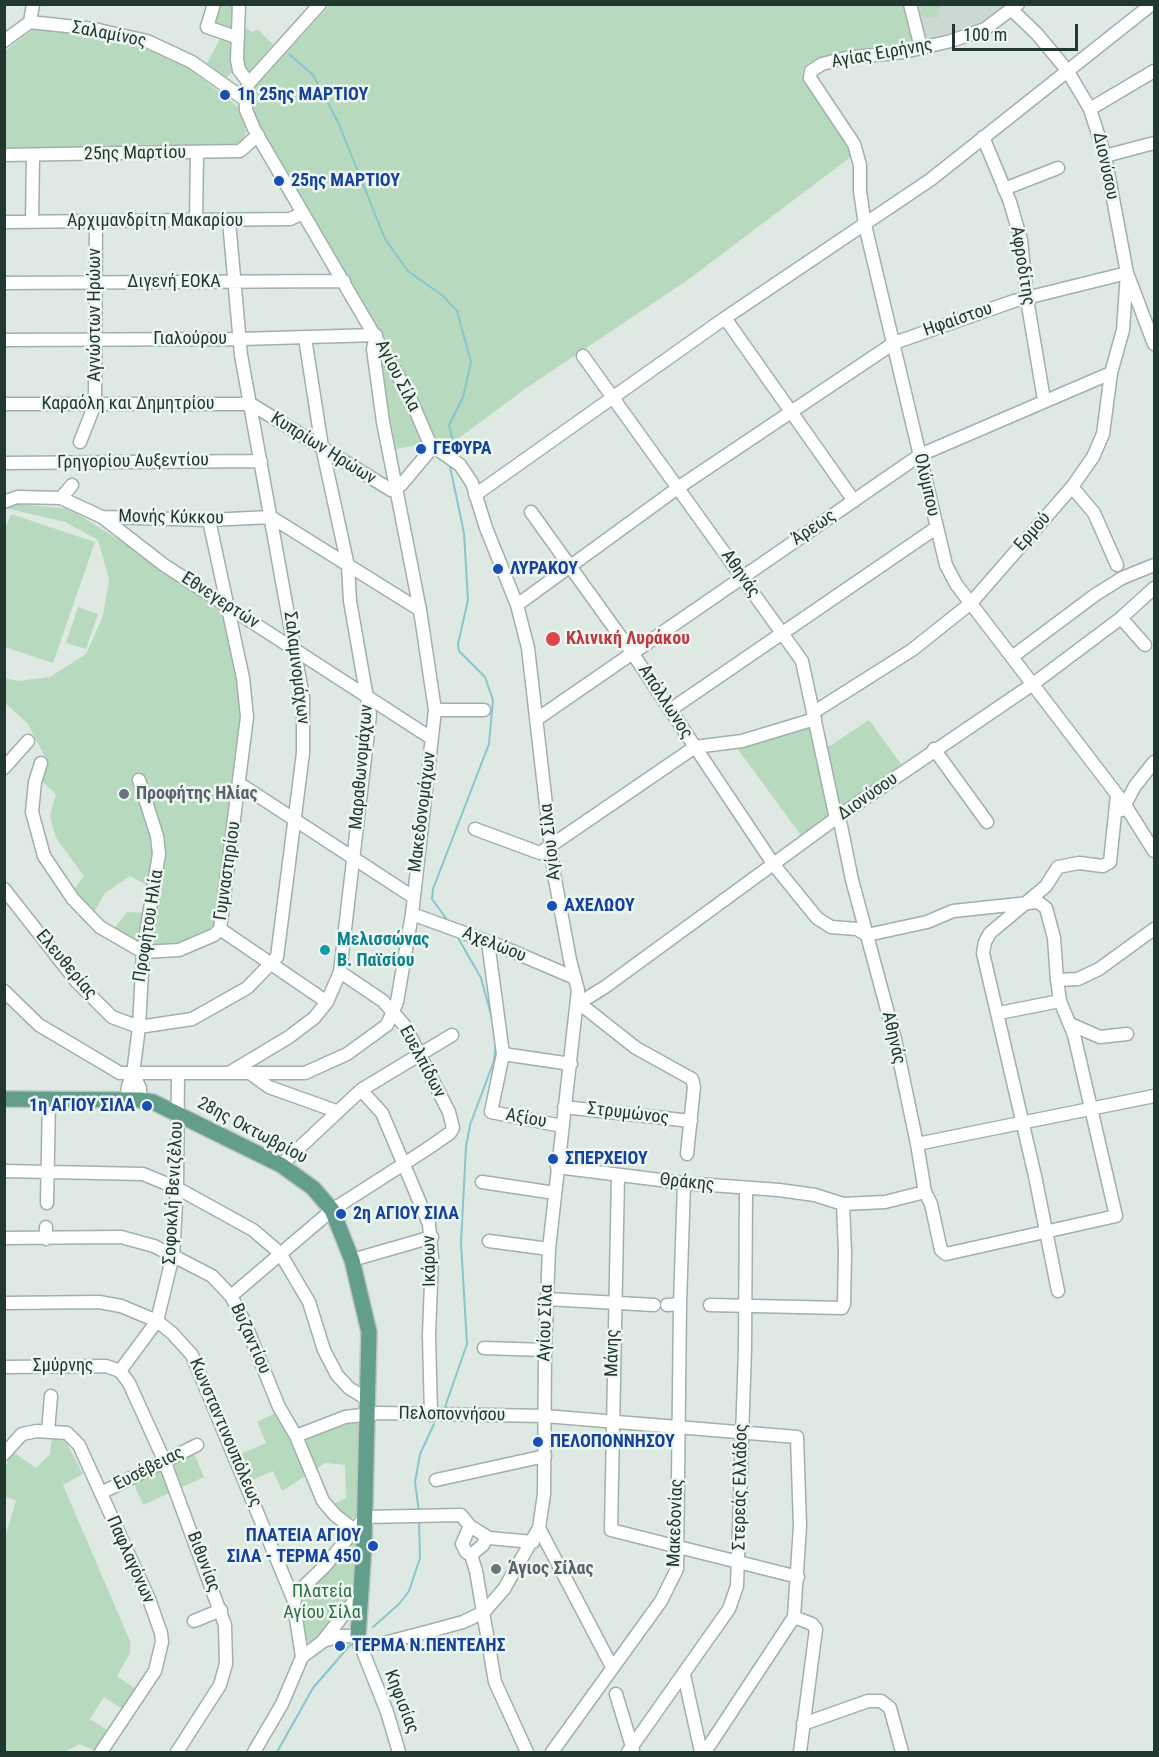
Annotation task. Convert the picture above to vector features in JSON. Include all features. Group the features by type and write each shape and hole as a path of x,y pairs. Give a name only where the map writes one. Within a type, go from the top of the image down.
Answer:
{"main road":[{"name":"28ης Οκτωβρίου","path":"4,1099 153,1102 281,1165 314,1188 332,1210 352,1260 369,1332 365,1517 360,1594"},
{"name":"Κηφισίας","path":"359,1640 360,1594"}],"street":[{"path":"4,41 30,22 33,4"},
{"path":"214,4 207,27 236,37"},
{"path":"239,4 236,37 238,66 249,83"},
{"path":"244,99 249,83 320,4"},
{"path":"910,4 921,48"},
{"path":"475,495 725,318 930,180 1067,69 1152,4"},
{"name":"Αγίας Ειρήνης","path":"810,71 822,64 846,58 921,48 985,29 1015,7"},
{"name":"Διονύσου","path":"1015,7 1067,69 1090,109 1105,156 1127,273 1155,344"},
{"name":"Σαλαμίνος","path":"30,22 94,29 147,41 192,62 244,99"},
{"name":"Ολύμπου","path":"810,71 813,86 854,144 860,165 860,191 865,225 946,565 956,584 1121,800 1155,851"},
{"path":"1090,109 1155,71"},
{"name":"Αγίου Σίλα","path":"244,99 250,121 408,393 427,440 433,447 451,458 469,476 517,605 528,648 560,915 579,1002 564,1107 549,1249 545,1350 545,1456 539,1528"},
{"name":"25ης Μαρτίου","path":"4,155 240,151 258,135"},
{"name":"Αφροδίτης","path":"983,137 1021,240 1027,299 1044,400"},
{"path":"1105,156 1155,143"},
{"path":"196,220 197,153"},
{"path":"32,222 33,155"},
{"path":"1004,189 1058,168"},
{"name":"Αρχιμανδρίτη Μακαρίου","path":"4,222 228,221 290,219 303,213"},
{"name":"Αγνώστων Ηρώων","path":"80,442 95,404 96,221"},
{"name":"Σαλαμινομάχων","path":"139,1027 192,1020 247,988 272,965 280,948 304,726 303,697 240,339 228,221"},
{"name":"Ηφαίστου","path":"517,605 568,565 679,487 792,409 894,343 939,326 1027,299 1127,273"},
{"name":"Ερμού","path":"695,747 742,741 815,716 912,650 971,603 1072,487 1093,457 1103,434 1111,374 1123,330 1127,273"},
{"name":"Διγενή ΕΟΚΑ","path":"4,283 344,281"},
{"path":"725,318 792,409 854,501"},
{"name":"Γιαλούρου","path":"4,340 240,339 376,335"},
{"name":"Μακεδονομάχων","path":"134,1074 305,1072 319,1068 382,1031 394,1012 412,914 435,710 420,610 395,489 373,349 376,335"},
{"name":"Μαραθωνομάχων","path":"227,1074 301,1028 327,1002 340,972 370,715 350,601 348,566 322,447 305,338"},
{"name":"Αθηνάς","path":"583,356 615,396 805,668 838,817 895,1039 917,1144 924,1192 931,1204 941,1250 946,1254 951,1254 1045,1232"},
{"name":"Άρεως","path":"537,719 920,455 1044,400 1111,374"},
{"name":"Καραόλη και Δημητρίου","path":"4,404 251,404"},
{"name":"Κυπρίων Ηρώων","path":"251,404 383,487 395,489"},
{"path":"395,489 433,447"},
{"name":"Γρηγορίου Αυξεντίου","path":"4,463 261,461"},
{"path":"61,498 72,485"},
{"path":"1072,487 1094,513 1117,565"},
{"name":"Μονής Κύκκου","path":"4,502 17,497 61,498 102,518 208,520 271,517"},
{"name":"Απόλλωνος","path":"531,512 633,654 774,865 817,918 831,927 857,929 867,935"},
{"path":"271,517 420,610"},
{"name":"Εθνεγερτών","path":"102,518 164,565 431,738"},
{"name":"Γυμναστηρίου","path":"142,952 179,950 214,935 220,929 247,729 246,702 208,520"},
{"path":"670,710 936,528"},
{"path":"1012,657 1095,595 1122,578 1155,565"},
{"name":"Διονύσου","path":"579,1002 605,987 838,817 1033,684 1121,618 1155,588"},
{"path":"1121,618 1145,645"},
{"path":"435,710 484,710"},
{"path":"4,768 28,741"},
{"path":"475,829 532,852 540,853 695,747"},
{"path":"934,750 987,822"},
{"path":"1058,1291 1023,1122 1002,1042 999,1013 988,980 983,953 985,942 990,933 1051,881 1055,871 1063,864 1103,866 1110,862 1121,800 1155,762"},
{"path":"41,763 35,782 32,812 44,856 84,913 100,927 142,952"},
{"name":"Προφήτου Ηλία","path":"133,1100 140,1088 134,1074 139,1027 142,952 159,854 157,836 139,780"},
{"path":"240,784 293,821 413,897"},
{"name":"Ελευθερίας","path":"4,889 76,982 112,1017 139,1027"},
{"path":"867,935 927,922 953,911 1030,901 1038,902 1046,908 1054,938 1060,1001 1070,1023 1116,1216 1045,1232"},
{"name":"Αχελώου","path":"412,914 489,942 574,978"},
{"path":"220,929 327,1002"},
{"path":"1057,980 1078,979 1099,969 1155,929"},
{"path":"489,942 503,1054 571,1064"},
{"path":"340,972 394,1012"},
{"path":"4,991 9,1005 65,1042 120,1072 134,1074"},
{"path":"999,1013 1060,1001"},
{"path":"579,1002 641,1052 692,1079 694,1087 687,1154"},
{"name":"Ευελπίδων","path":"394,1012 420,1053 453,1122 450,1133 404,1165"},
{"path":"1070,1023 1100,1037 1126,1034"},
{"path":"281,1165 336,1111 362,1090 452,1035"},
{"name":"Αξίου","path":"503,1054 491,1112 562,1126"},
{"name":"Σοφοκλή Βενιζέλου","path":"120,1371 157,1322 173,1255 177,1188 178,1073"},
{"path":"251,1074 269,1087 336,1111"},
{"name":"Ικάρων","path":"362,1090 382,1113 429,1224 432,1237 431,1415"},
{"path":"917,1144 1155,1096"},
{"path":"47,1203 49,1099"},
{"name":"Στρυμώνος","path":"564,1107 691,1121"},
{"path":"231,1296 332,1210 404,1165"},
{"name":"Θράκης","path":"557,1167 618,1176 814,1195 843,1204 885,1202 924,1192"},
{"path":"4,1171 143,1174 177,1188 253,1230 280,1253 309,1302 324,1350 337,1375 368,1407"},
{"name":"Μάνης","path":"618,1176 611,1530 678,1546"},
{"path":"482,1182 555,1193"},
{"name":"Μακεδονίας","path":"552,1752 670,1586 676,1569 678,1427 667,1304 684,1183"},
{"name":"Στερεάς Ελλάδος","path":"631,1750 734,1599 740,1562 746,1189"},
{"path":"710,1305 842,1308 845,1252 843,1204"},
{"name":"Βυζαντίου","path":"4,1238 46,1233 122,1237 154,1246 212,1276 231,1296 245,1323 279,1407 296,1436 323,1501 335,1515 353,1529"},
{"path":"352,1260 432,1237"},
{"path":"489,1241 549,1249"},
{"path":"547,1299 615,1304 667,1304"},
{"name":"Κωνσταντινουπόλεως","path":"4,1303 99,1302 121,1306 157,1322 172,1333 192,1355 294,1601 302,1657"},
{"path":"484,1348 545,1350"},
{"name":"Σμύρνης","path":"4,1367 106,1366 120,1371"},
{"name":"Βιθυνίας","path":"120,1371 129,1383 164,1460 221,1610 227,1648 220,1685 177,1752"},
{"path":"4,1454 22,1434 48,1431 51,1396"},
{"name":"Πελοποννήσου","path":"296,1436 368,1407 431,1415 545,1416 797,1437 798,1576"},
{"name":"Παφλαγόνων","path":"48,1431 67,1433 79,1445 149,1599 162,1642 155,1671 101,1752"},
{"name":"Ευσέβειας","path":"101,1493 197,1445"},
{"path":"436,1480 545,1456"},
{"path":"294,1601 303,1587 325,1566 365,1517 458,1514 486,1537 533,1542"},
{"path":"470,1526 462,1544 471,1556 484,1612 495,1682 527,1752"},
{"path":"322,1642 340,1636 384,1642 463,1622 484,1612 504,1589 539,1528"},
{"path":"539,1528 612,1667"},
{"path":"471,1556 483,1545 486,1537"},
{"path":"678,1546 798,1576 794,1617 703,1752"},
{"path":"254,1752 282,1704 302,1657 322,1642 360,1594"},
{"path":"194,1621 221,1610"},
{"path":"794,1617 812,1624 816,1629 800,1752"},
{"name":"Κηφισίας","path":"359,1640 387,1712 399,1752"},
{"path":"684,1675 703,1752"},
{"path":"616,1694 631,1750"},
{"path":"803,1724 868,1701 881,1701 890,1708 902,1752"}],"shaded area":[{"path":"913,5 1014,5 983,23 923,44"}],"green space":[{"path":"221,5 236,5 233,29 221,27 215,23"},
{"path":"330,5 907,5 918,46 839,53 808,63 802,71 807,86 834,120 849,145 852,156 689,279 525,389 447,447 435,443 409,381 255,117 252,102 254,88"},
{"path":"921,5 940,5 938,18 920,16"},
{"path":"35,28 122,43 152,51 190,69 237,106 246,130 245,140 235,147 5,148 4,52"},
{"path":"247,28 251,32 258,30 273,44 249,73 245,73 241,34"},
{"path":"221,37 230,40 235,69 226,79 207,63"},
{"path":"377,350 402,394 422,444 396,449"},
{"path":"20,504 70,509 225,607 238,675 240,726 219,920 199,942 147,950 112,931 127,912 144,913 150,887 130,876 105,893 92,916 72,892 84,876 56,838 50,816 56,794 41,780 47,761 28,724 5,703 5,678 18,681 50,677 86,654 103,616 109,579 98,540 65,522 5,508"},
{"path":"11,514 95,542 53,663 5,647 4,532"},
{"path":"78,607 98,614 86,649 66,643"},
{"path":"869,720 903,767 803,838 737,748 814,726 819,748 830,746"},
{"path":"277,1412 291,1442 343,1421 363,1422 361,1511 356,1517 346,1520 331,1505 346,1498 345,1465 325,1463 282,1491 273,1471 250,1481 238,1455 266,1443 257,1422"},
{"path":"52,1436 65,1440 83,1474 63,1485 130,1641 130,1653 117,1676 137,1690 125,1711 104,1697 90,1719 110,1732 97,1752 80,1744 64,1752 5,1752 4,1540 16,1501 5,1496 5,1466 13,1452 36,1468 50,1454"},
{"path":"193,1451 204,1477 143,1505 133,1481"},
{"name":"Πλατεία Αγίου Σίλα","path":"354,1540 359,1545 357,1583 351,1599 329,1630 311,1644 306,1639 301,1608 302,1598 346,1542"}],"waterway":[{"path":"289,54 313,75 338,122 385,239 408,271 443,296 457,311 471,362 463,397 449,425 455,451 453,454"},
{"path":"448,921 432,899 433,889 489,744 493,700 485,677 459,651 458,644 468,600 464,533 449,462"},
{"path":"457,936 481,978 493,1022"},
{"path":"445,1407 467,1344 461,1243 466,1147 470,1125 494,1061 496,1041"},
{"path":"419,1512 415,1482 420,1454 434,1424"},
{"path":"373,1627 399,1604 409,1591 420,1558 419,1521"},
{"path":"277,1752 313,1688 351,1644"}],"place":[{"name":"1η 25ης ΜΑΡΤΙΟΥ","path":"225,95"},
{"name":"25ης ΜΑΡΤΙΟΥ","path":"279,181"},
{"name":"ΓΕΦΥΡΑ","path":"421,449"},
{"name":"ΛΥΡΑΚΟΥ","path":"498,569"},
{"name":"Κλινική Λυράκου","path":"553,639"},
{"name":"Προφήτης Ηλίας","path":"124,794"},
{"name":"ΑΧΕΛΩΟΥ","path":"552,906"},
{"name":"Μελισσώνας B. Παϊσίου","path":"325,950"},
{"name":"1η ΑΓΙΟΥ ΣΙΛΑ","path":"147,1106"},
{"name":"ΣΠΕΡΧΕΙΟΥ","path":"553,1159"},
{"name":"2η ΑΓΙΟΥ ΣΙΛΑ","path":"341,1214"},
{"name":"ΠΕΛΟΠΟΝΝΗΣΟΥ","path":"538,1442"},
{"name":"ΠΛΑΤΕΙΑ ΑΓΙΟΥ ΣΙΛΑ - ΤΕΡΜΑ 450","path":"373,1546"},
{"name":"Άγιος Σίλας","path":"496,1569"},
{"name":"ΤΕΡΜΑ Ν.ΠΕΝΤΕΛΗΣ","path":"340,1646"}]}
